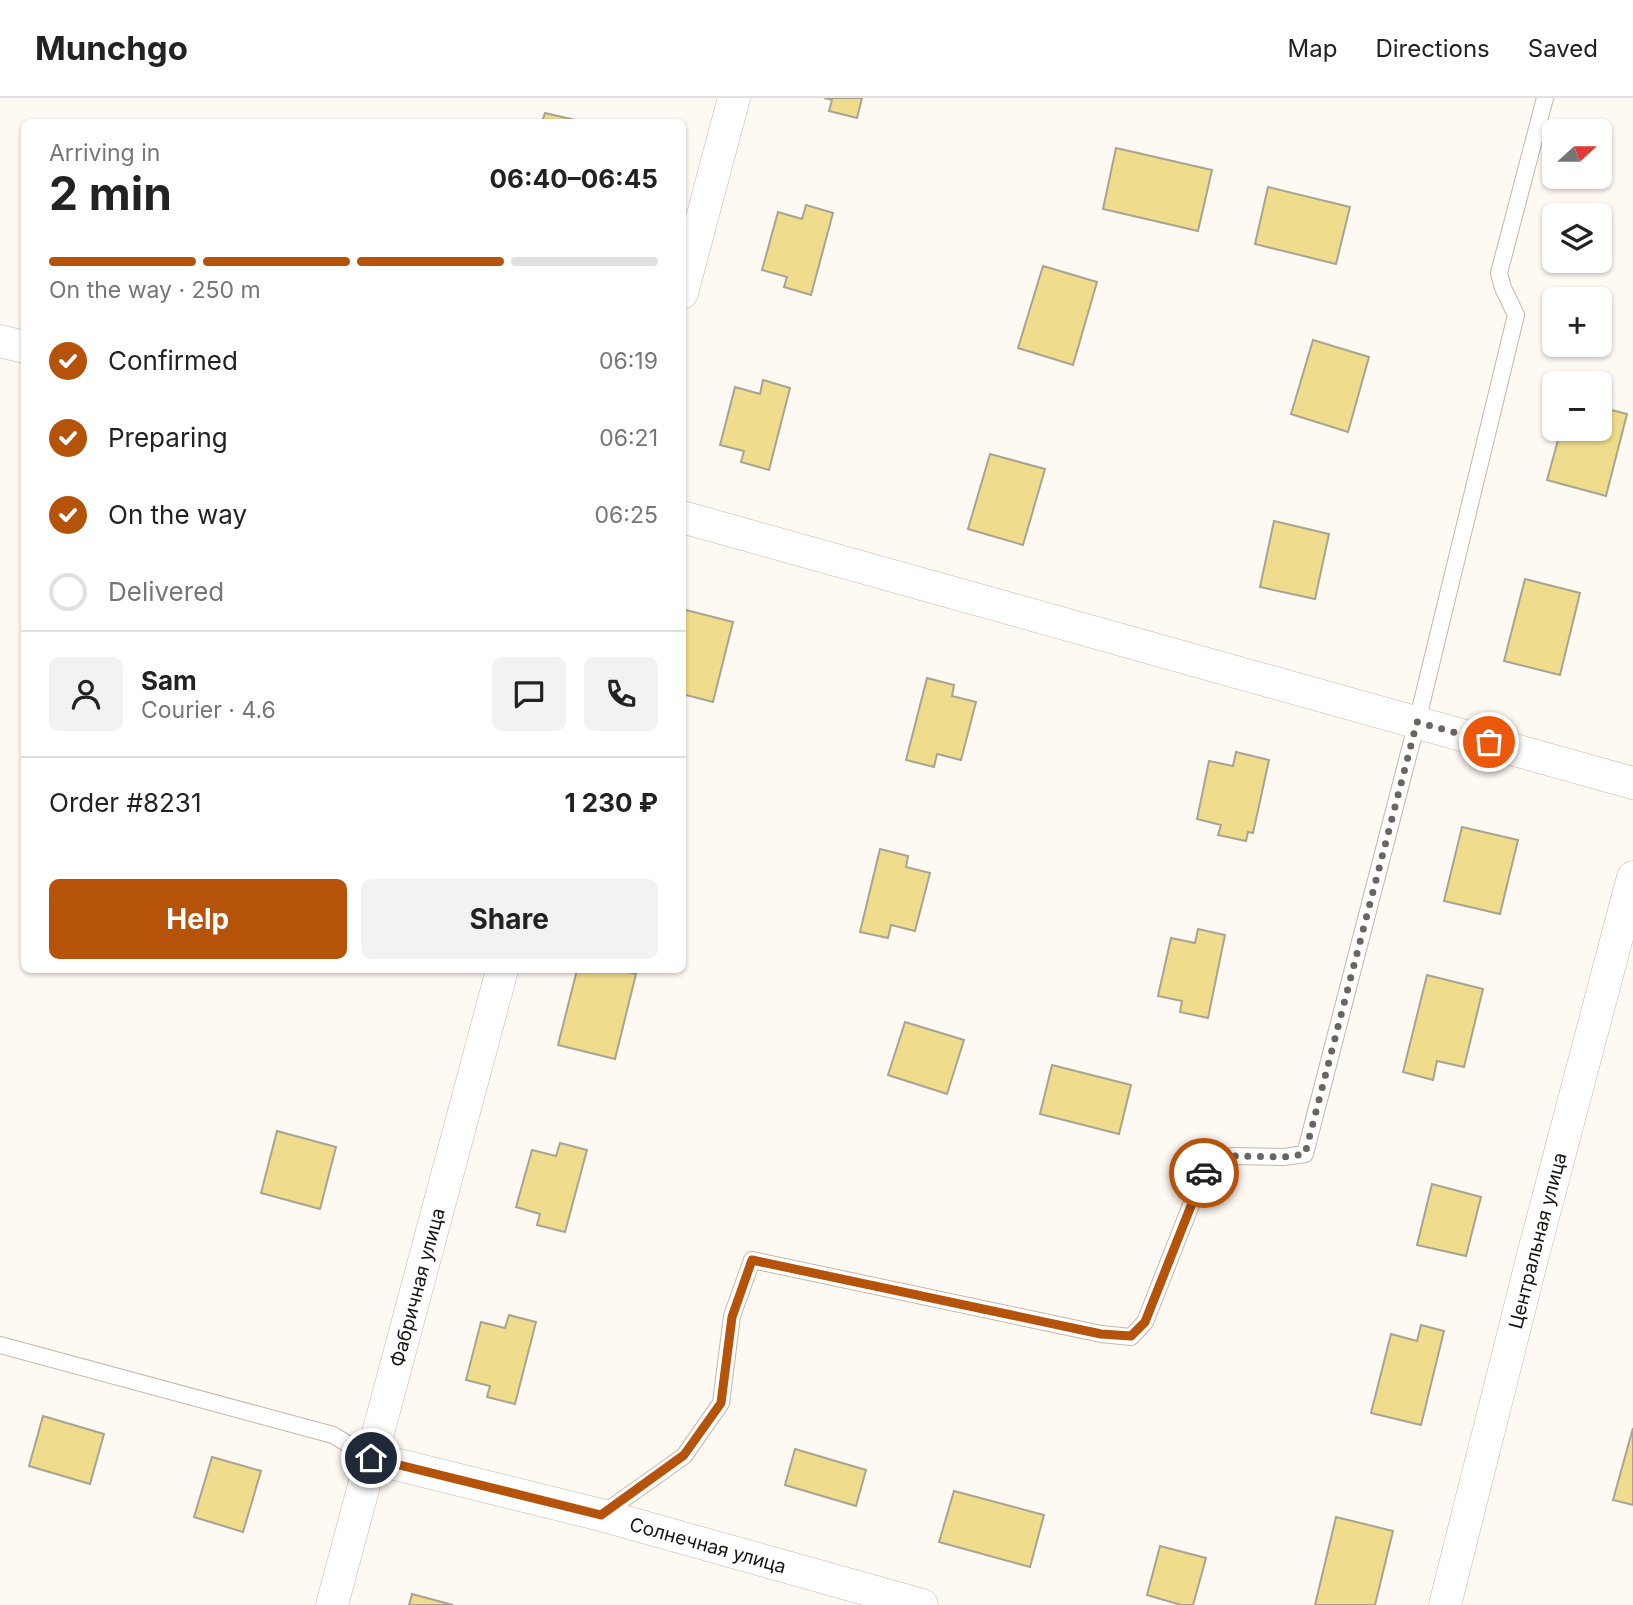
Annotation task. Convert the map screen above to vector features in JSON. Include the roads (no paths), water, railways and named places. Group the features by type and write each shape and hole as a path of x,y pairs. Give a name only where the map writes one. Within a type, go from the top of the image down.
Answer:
{"street":[{"path":"686,278 734,98"},
{"path":"0,341 21,346"},
{"path":"686,518 1633,783"},
{"name":"Центральная улица","path":"1445,1605 1633,877"},
{"name":"Фабричная улица","path":"332,1605 501,973"},
{"name":"Солнечная улица","path":"371,1458 601,1515 922,1605"}],"lane":[{"path":"601,1515 684,1455 721,1403 732,1317 752,1260 1101,1334 1131,1336 1145,1322 1206,1167 1232,1156 1283,1157 1305,1154 1417,722 1516,315 1499,273 1545,98"},
{"path":"0,1345 333,1434 371,1458"}]}
